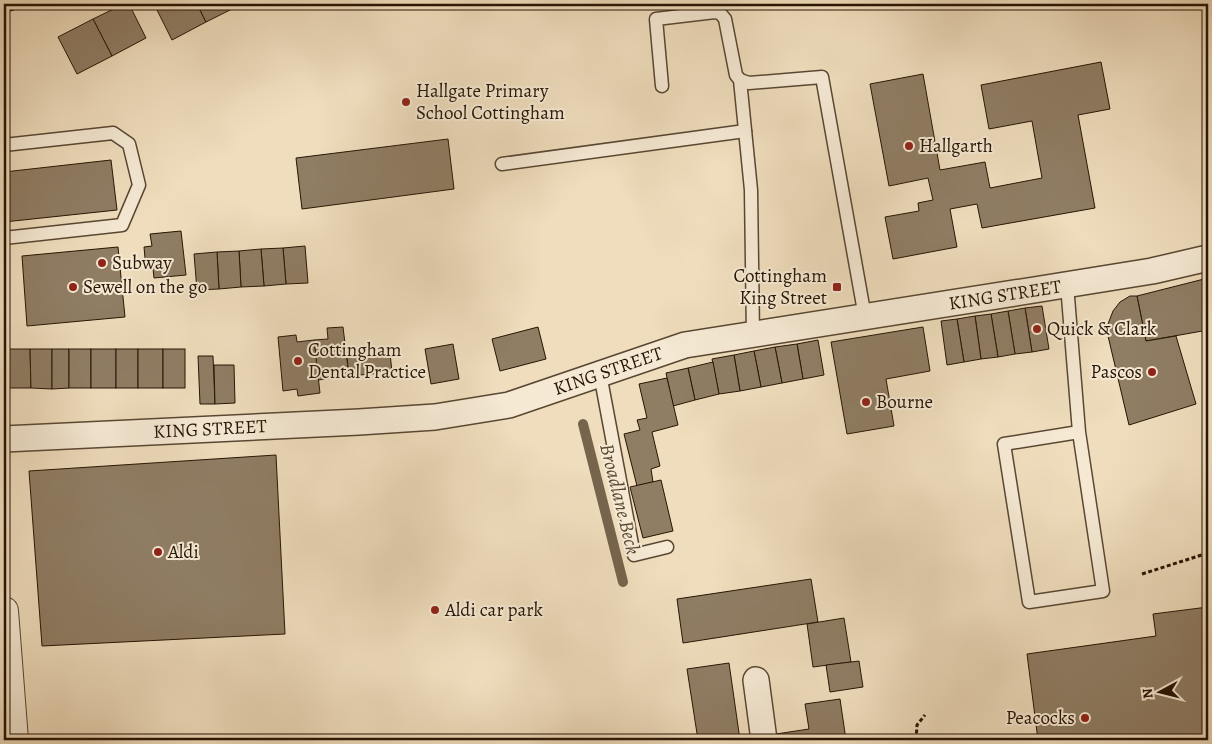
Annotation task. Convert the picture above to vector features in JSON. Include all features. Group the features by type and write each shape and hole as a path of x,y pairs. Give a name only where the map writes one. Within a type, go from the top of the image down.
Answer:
{"street":[{"name":"KING STREET","path":"4,439 434,417 509,405 685,346 1067,285 1208,258"},
{"path":"4,611 14,740"},
{"path":"756,680 764,740"}],"lane":[{"path":"662,86 656,19 720,13 725,19 736,75 740,80 751,190 753,334"},
{"path":"740,80 749,82 822,76 865,317"},
{"path":"502,164 745,131"},
{"path":"4,145 114,133 129,144 139,185 122,225 4,238"},
{"path":"1067,285 1078,432 1103,591 1029,602 1004,444 1078,432"},
{"path":"600,374 634,555 668,547"}],"path":[{"path":"4,12 30,4"},
{"path":"1142,574 1208,553"},
{"path":"916,740 917,725 925,714"}],"building":[{"path":"124,4 129,4 146,38 112,56 93,19"},
{"path":"160,4 197,4 206,22 172,40 155,6"},
{"path":"197,4 242,4 206,22"},
{"path":"93,19 112,56 77,74 58,37"},
{"name":"Hallgarth","path":"1101,62 1110,109 1078,115 1095,208 982,228 977,204 950,209 957,247 893,259 885,217 919,211 918,203 933,200 928,178 889,186 870,84 923,74 940,170 985,162 990,188 1042,178 1032,121 989,129 981,85"},
{"path":"448,139 454,189 302,209 296,158"},
{"path":"111,160 117,210 4,222 4,172"},
{"path":"181,231 186,275 154,278 153,269 146,269 144,247 152,246 150,234"},
{"path":"305,246 308,283 286,284 283,248"},
{"name":"Sewell on the go","path":"118,247 125,317 27,326 22,256"},
{"path":"283,248 286,284 264,286 261,249"},
{"path":"261,249 264,286 241,287 239,251"},
{"path":"239,251 241,287 219,289 217,252"},
{"path":"217,252 219,289 197,290 194,254"},
{"path":"1208,278 1208,330 1146,341 1137,296"},
{"name":"Pascos","path":"1130,296 1137,296 1146,341 1176,336 1196,404 1129,425 1108,336 1108,324 1113,311 1120,302"},
{"name":"Quick & Clark","path":"1042,306 1049,349 1032,352 1025,308"},
{"path":"1025,308 1032,352 1015,354 1008,311"},
{"path":"1008,311 1015,354 998,357 991,314"},
{"path":"991,314 998,357 981,359 975,316"},
{"path":"975,316 981,359 964,362 957,319"},
{"path":"957,319 964,362 947,365 941,321"},
{"path":"343,327 349,376 318,380 314,340 328,339 327,328"},
{"path":"538,327 546,359 500,371 492,339"},
{"name":"Bourne","path":"923,327 930,371 886,379 894,426 847,434 831,342"},
{"name":"Cottingham Dental Practice","path":"296,335 297,342 314,340 320,393 298,396 297,389 283,391 278,337"},
{"path":"818,340 824,375 803,379 797,344"},
{"path":"453,344 459,379 431,384 425,349"},
{"path":"797,344 803,379 782,383 775,347"},
{"path":"775,347 782,383 761,387 754,351"},
{"path":"8,349 30,349 31,388 9,388"},
{"path":"30,349 52,349 52,389 31,388"},
{"path":"52,349 69,349 69,388 52,389"},
{"path":"69,349 91,349 91,388 69,388"},
{"path":"91,349 116,349 116,388 91,388"},
{"path":"116,349 138,349 138,388 116,388"},
{"path":"138,349 163,349 163,388 138,388"},
{"path":"163,349 185,349 185,388 163,388"},
{"path":"754,351 761,387 740,391 734,355"},
{"path":"390,353 392,372 349,376 347,357"},
{"path":"734,355 740,391 719,394 712,359"},
{"path":"198,356 213,356 215,404 200,404"},
{"path":"713,362 719,394 695,400 688,368"},
{"path":"214,365 234,365 235,403 215,404"},
{"path":"688,368 695,400 673,406 666,373"},
{"path":"667,378 678,425 652,432 660,466 651,469 653,482 637,486 624,434 640,430 637,420 647,418 639,384"},
{"name":"Aldi","path":"276,455 285,634 42,646 29,471"},
{"path":"661,480 673,531 643,538 630,487"},
{"path":"811,579 818,622 683,643 677,599"},
{"path":"1208,607 1208,740 1038,740 1027,654 1156,636 1153,614"},
{"path":"844,618 851,662 813,667 807,624"},
{"path":"859,661 863,687 830,692 826,665"},
{"path":"729,663 740,740 698,740 687,669"},
{"path":"840,699 846,740 777,740 776,734 809,729 805,704"}],"waterway":[{"name":"Broadlane Beck","path":"583,424 623,582"}],"place":[{"name":"Hallgate Primary School Cottingham","path":"406,102"},
{"name":"Hallgarth","path":"909,146"},
{"name":"Subway","path":"102,263"},
{"name":"Sewell on the go","path":"73,287"},
{"name":"Cottingham King Street","path":"837,287"},
{"name":"Quick & Clark","path":"1037,329"},
{"name":"Cottingham Dental Practice","path":"298,361"},
{"name":"Pascos","path":"1152,372"},
{"name":"Bourne","path":"866,402"},
{"name":"Aldi","path":"158,552"},
{"name":"Aldi car park","path":"435,610"},
{"name":"Peacocks","path":"1085,718"}]}
